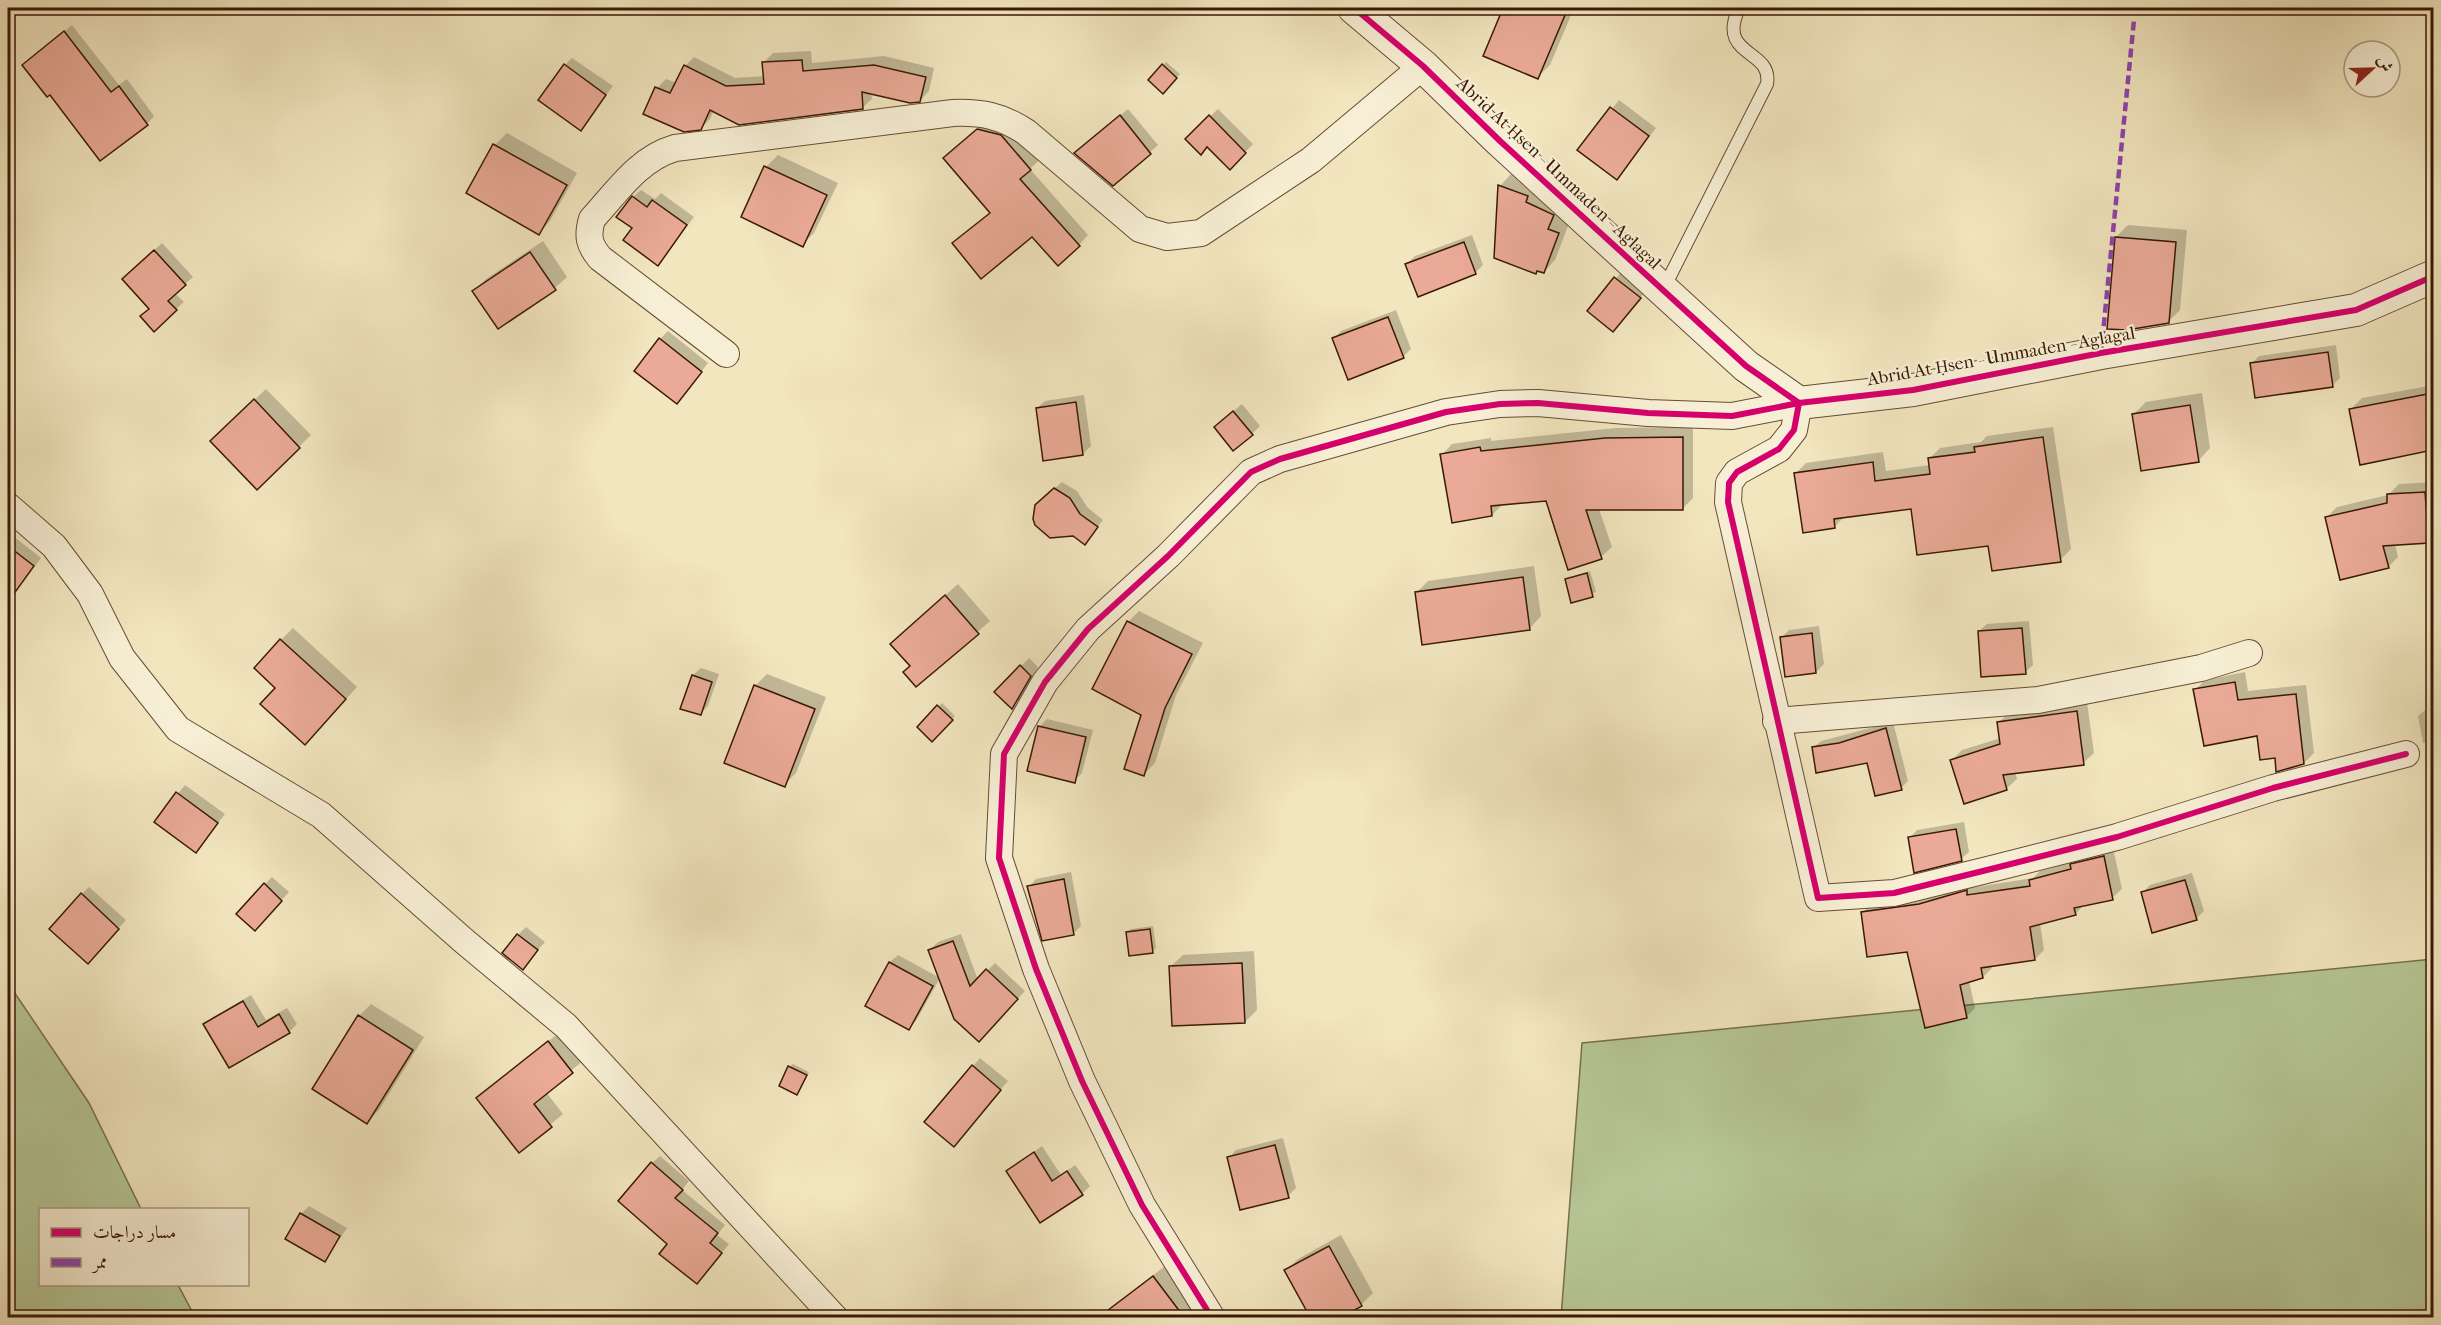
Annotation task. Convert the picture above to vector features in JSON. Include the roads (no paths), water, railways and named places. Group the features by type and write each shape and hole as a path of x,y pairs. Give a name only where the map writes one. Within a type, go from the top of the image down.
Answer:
{"street":[{"name":"Abrid At Ḥsen - Ummaden - Aglagal","path":"1354,8 1424,66 1746,366 1799,403 1913,390 2101,353 2356,310 2433,276"},
{"path":"726,354 600,258 591,247 589,231 592,219 641,165 657,154 686,147 980,112 1008,120 1026,132 1140,229 1167,237 1201,232 1311,160 1424,66"},
{"path":"1212,1317 1142,1205 1082,1081 1036,969 999,858 1004,754 1046,681 1088,629 1168,556 1251,472 1281,459 1446,412 1500,404 1538,403 1648,413 1732,416 1799,403 1794,430 1779,448 1737,472 1729,483 1728,502 1818,898 1894,893 2117,837 2273,788 2406,754"},
{"path":"8,506 54,546 90,594 122,658 178,729 321,815 566,1026 836,1317"},
{"path":"1776,721 2038,700 2201,669 2249,654"}],"lane":[{"path":"1663,290 1767,84 1767,72 1762,63 1740,47 1736,41 1734,19 1739,8"}]}
